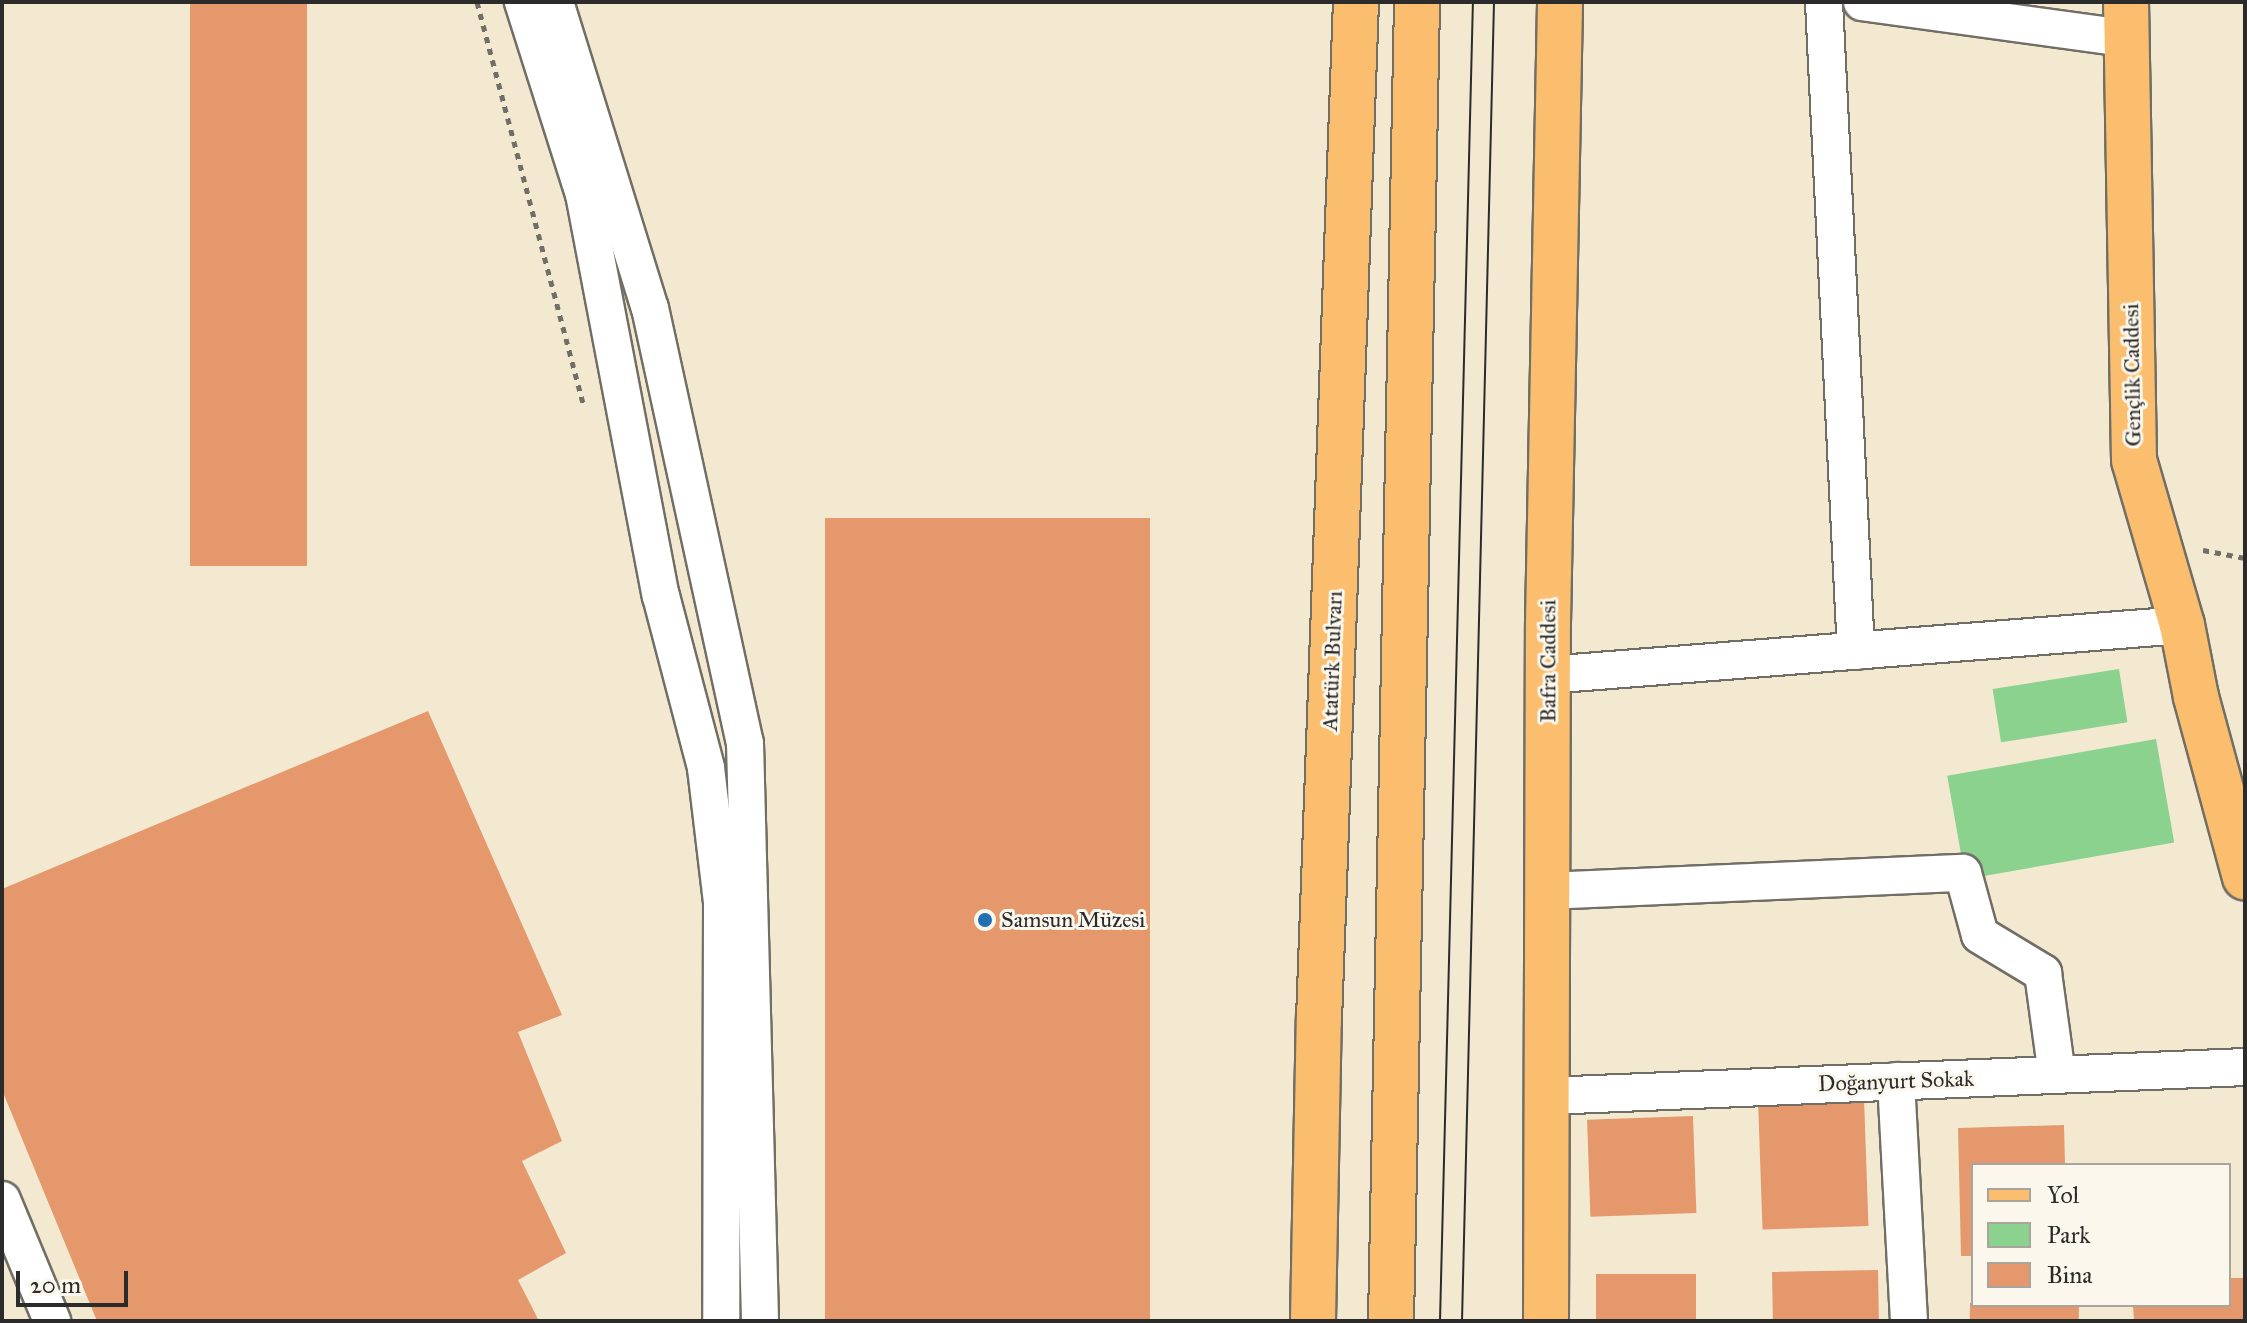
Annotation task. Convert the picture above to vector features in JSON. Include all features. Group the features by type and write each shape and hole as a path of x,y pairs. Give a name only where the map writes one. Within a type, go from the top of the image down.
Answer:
{"main road":[{"name":"Atatürk Bulvarı","path":"1313,1321 1319,1020 1356,2"},
{"path":"1391,1321 1417,2"},
{"name":"Bafra Caddesi","path":"1546,1321 1547,675 1560,2"},
{"name":"Gençlik Caddesi","path":"2154,2 2151,35 2164,458 2181,545 2245,791"},
{"name":"Gençlik Caddesi","path":"2126,20 2134,460 2182,625 2196,697 2245,877"}],"street":[{"path":"523,2 584,194 661,596 706,768 722,903 721,1321"},
{"path":"555,2 650,308 745,743 760,1321"},
{"path":"1824,2 1856,651"},
{"path":"1862,2 2126,20"},
{"path":"1547,675 2182,625"},
{"path":"1547,891 1963,873 1980,935 2043,973 2057,1075"},
{"name":"Doğanyurt Sokak","path":"1548,1096 2245,1067"},
{"path":"1896,1081 1909,1321"},
{"path":"2,1200 52,1321"}],"path":[{"path":"477,2 584,404"}],"green space":[{"path":"2119,669 2127,722 2001,742 1993,689"},
{"path":"2156,739 2174,842 1965,879 1947,776"}],"building":[{"path":"190,2 307,2 307,566 190,566"},
{"name":"Samsun Müzesi","path":"825,518 1150,518 1150,1321 825,1321"},
{"path":"428,711 562,1015 518,1032 562,1141 522,1161 566,1253 518,1280 539,1321 97,1321 2,1090 2,889"},
{"path":"1864,1098 1868,1226 1763,1230 1758,1102"},
{"path":"1693,1116 1696,1213 1590,1217 1587,1120"},
{"path":"2064,1125 2065,1163 1971,1163 1971,1256 1961,1256 1958,1128"},
{"path":"1878,1270 1879,1321 1773,1321 1772,1272"},
{"path":"1596,1274 1696,1274 1696,1321 1596,1321"},
{"path":"2231,1278 2245,1278 2245,1321 2134,1321 2133,1307 2231,1307"},
{"path":"1970,1303 1971,1307 2079,1307 2079,1321 1970,1321"}],"tram line":[{"path":"1440,1321 1473,2"},
{"path":"1462,1321 1494,2"}],"place":[{"name":"Samsun Müzesi","path":"985,920"}]}
